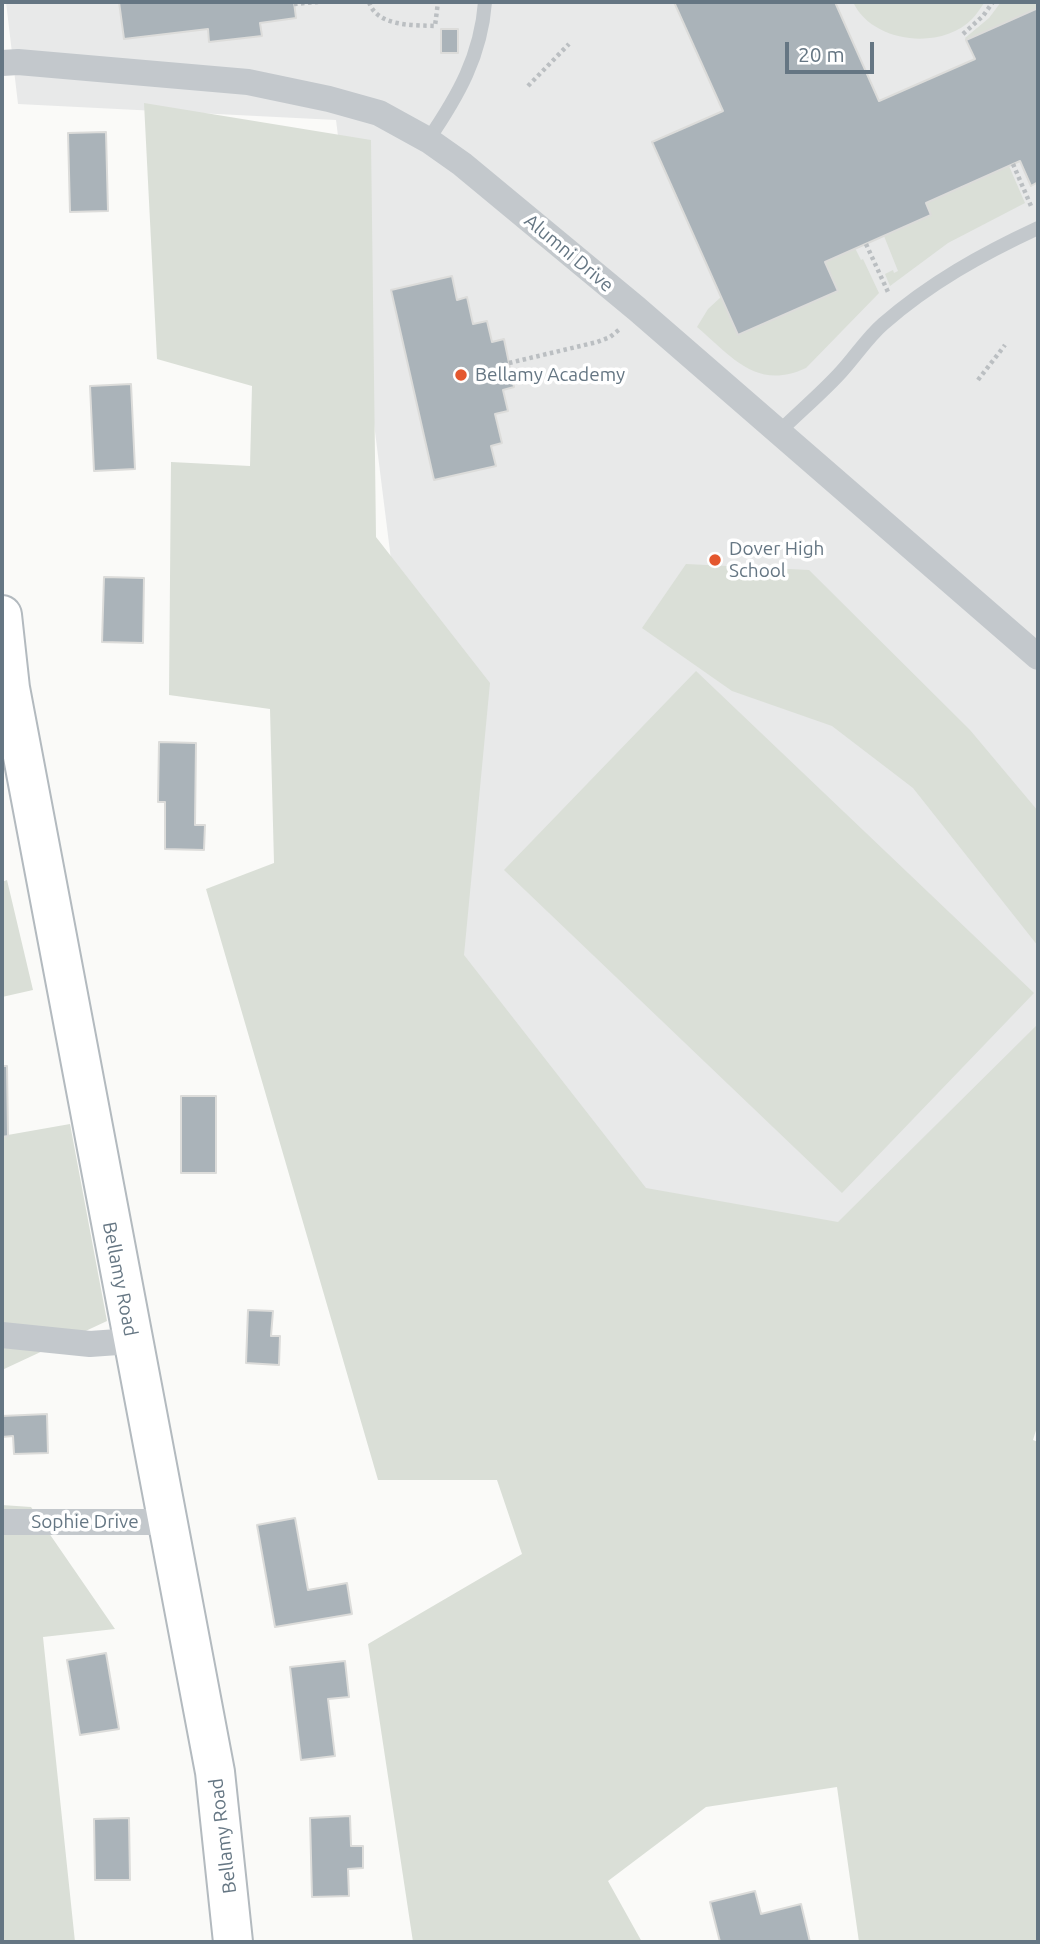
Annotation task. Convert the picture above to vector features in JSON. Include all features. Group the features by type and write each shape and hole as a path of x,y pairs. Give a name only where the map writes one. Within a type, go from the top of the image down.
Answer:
{"street":[{"name":"Alumni Drive","path":"2,63 18,62 248,82 329,99 379,113 428,140 462,164 637,309 1038,657"},
{"name":"Bellamy Road","path":"2,615 9,688 215,1772 233,1942"},
{"path":"2,1335 90,1344 132,1341"},
{"name":"Sophie Drive","path":"2,1522 168,1522"}],"lane":[{"path":"428,140 467,79 479,38 485,2"},
{"path":"779,432 840,373 880,326 914,298 945,276 1038,228"}],"path":[{"path":"294,4 318,2"},
{"path":"369,2 372,10 400,24 435,26 438,2"},
{"path":"963,34 983,16 993,2"},
{"path":"528,86 569,44"},
{"path":"1013,164 1031,206"},
{"path":"866,244 888,293"},
{"path":"509,363 604,340 625,323"},
{"path":"978,380 1005,345"}],"shaded area":[{"name":"Dover High School","path":"6,2 1038,2 1038,1211 702,1250 446,999 336,120 18,104"},
{"path":"853,2 985,2 972,19 959,29 943,36 908,38 875,26 862,16"},
{"path":"1001,2 1038,2 1038,8 966,40 965,38 989,18"},
{"path":"144,103 371,140 376,537 490,683 464,955 646,1188 838,1222 1038,1024 1038,1424 1033,1440 1038,1442 1038,1942 859,1942 837,1787 706,1807 608,1881 642,1942 413,1942 368,1644 522,1554 497,1480 378,1480 206,889 274,863 270,709 169,695 171,462 250,466 252,386 157,359"},
{"path":"1009,166 1025,203 948,243 890,286 885,274 898,271 884,236 931,215 926,203"},
{"path":"855,248 879,293 806,368 773,376 759,373 734,359 697,327 708,309 721,297 738,334 838,290 825,262"},
{"path":"686,564 809,570 970,730 1038,811 1038,946 913,788 832,726 732,691 642,628"},
{"path":"696,671 1034,993 842,1193 504,870"},
{"path":"7,880 33,990 2,997 2,882"},
{"path":"70,1124 107,1321 2,1370 2,1136"},
{"path":"2,1505 31,1507 115,1629 43,1637 75,1942 2,1942"}],"building":[{"path":"119,2 294,2 296,18 260,23 262,36 209,42 208,29 124,39"},
{"path":"674,2 835,2 879,101 975,59 966,40 1038,8 1038,182 1031,186 1020,161 926,203 931,215 825,262 838,291 738,335 652,142 723,111"},
{"path":"441,29 458,29 458,53 441,53"},
{"path":"106,132 108,211 70,212 68,133"},
{"name":"Bellamy Academy","path":"452,276 457,300 467,297 473,324 487,321 492,342 504,339 514,387 503,390 508,411 495,414 502,443 491,446 496,466 434,480 391,290"},
{"path":"131,384 135,469 94,471 90,386"},
{"path":"104,577 144,578 143,643 102,642"},
{"path":"159,742 196,743 195,825 205,825 204,850 165,849 165,802 158,802"},
{"path":"2,1066 7,1066 8,1136 2,1137"},
{"path":"181,1096 216,1096 216,1173 181,1173"},
{"path":"248,1310 273,1311 271,1336 280,1336 279,1365 246,1363"},
{"path":"47,1414 48,1453 14,1454 13,1436 2,1437 2,1416"},
{"path":"295,1518 308,1590 347,1583 352,1614 275,1627 257,1525"},
{"path":"106,1653 119,1729 80,1735 67,1660"},
{"path":"345,1661 349,1697 328,1699 335,1756 301,1760 290,1667"},
{"path":"350,1816 351,1846 363,1846 363,1868 348,1869 349,1896 312,1897 310,1818"},
{"path":"129,1818 130,1880 95,1880 94,1819"},
{"path":"755,1891 761,1914 801,1904 810,1942 720,1942 710,1902"}],"place":[{"name":"Bellamy Academy","path":"461,375"},
{"name":"Dover High School","path":"715,560"}]}
